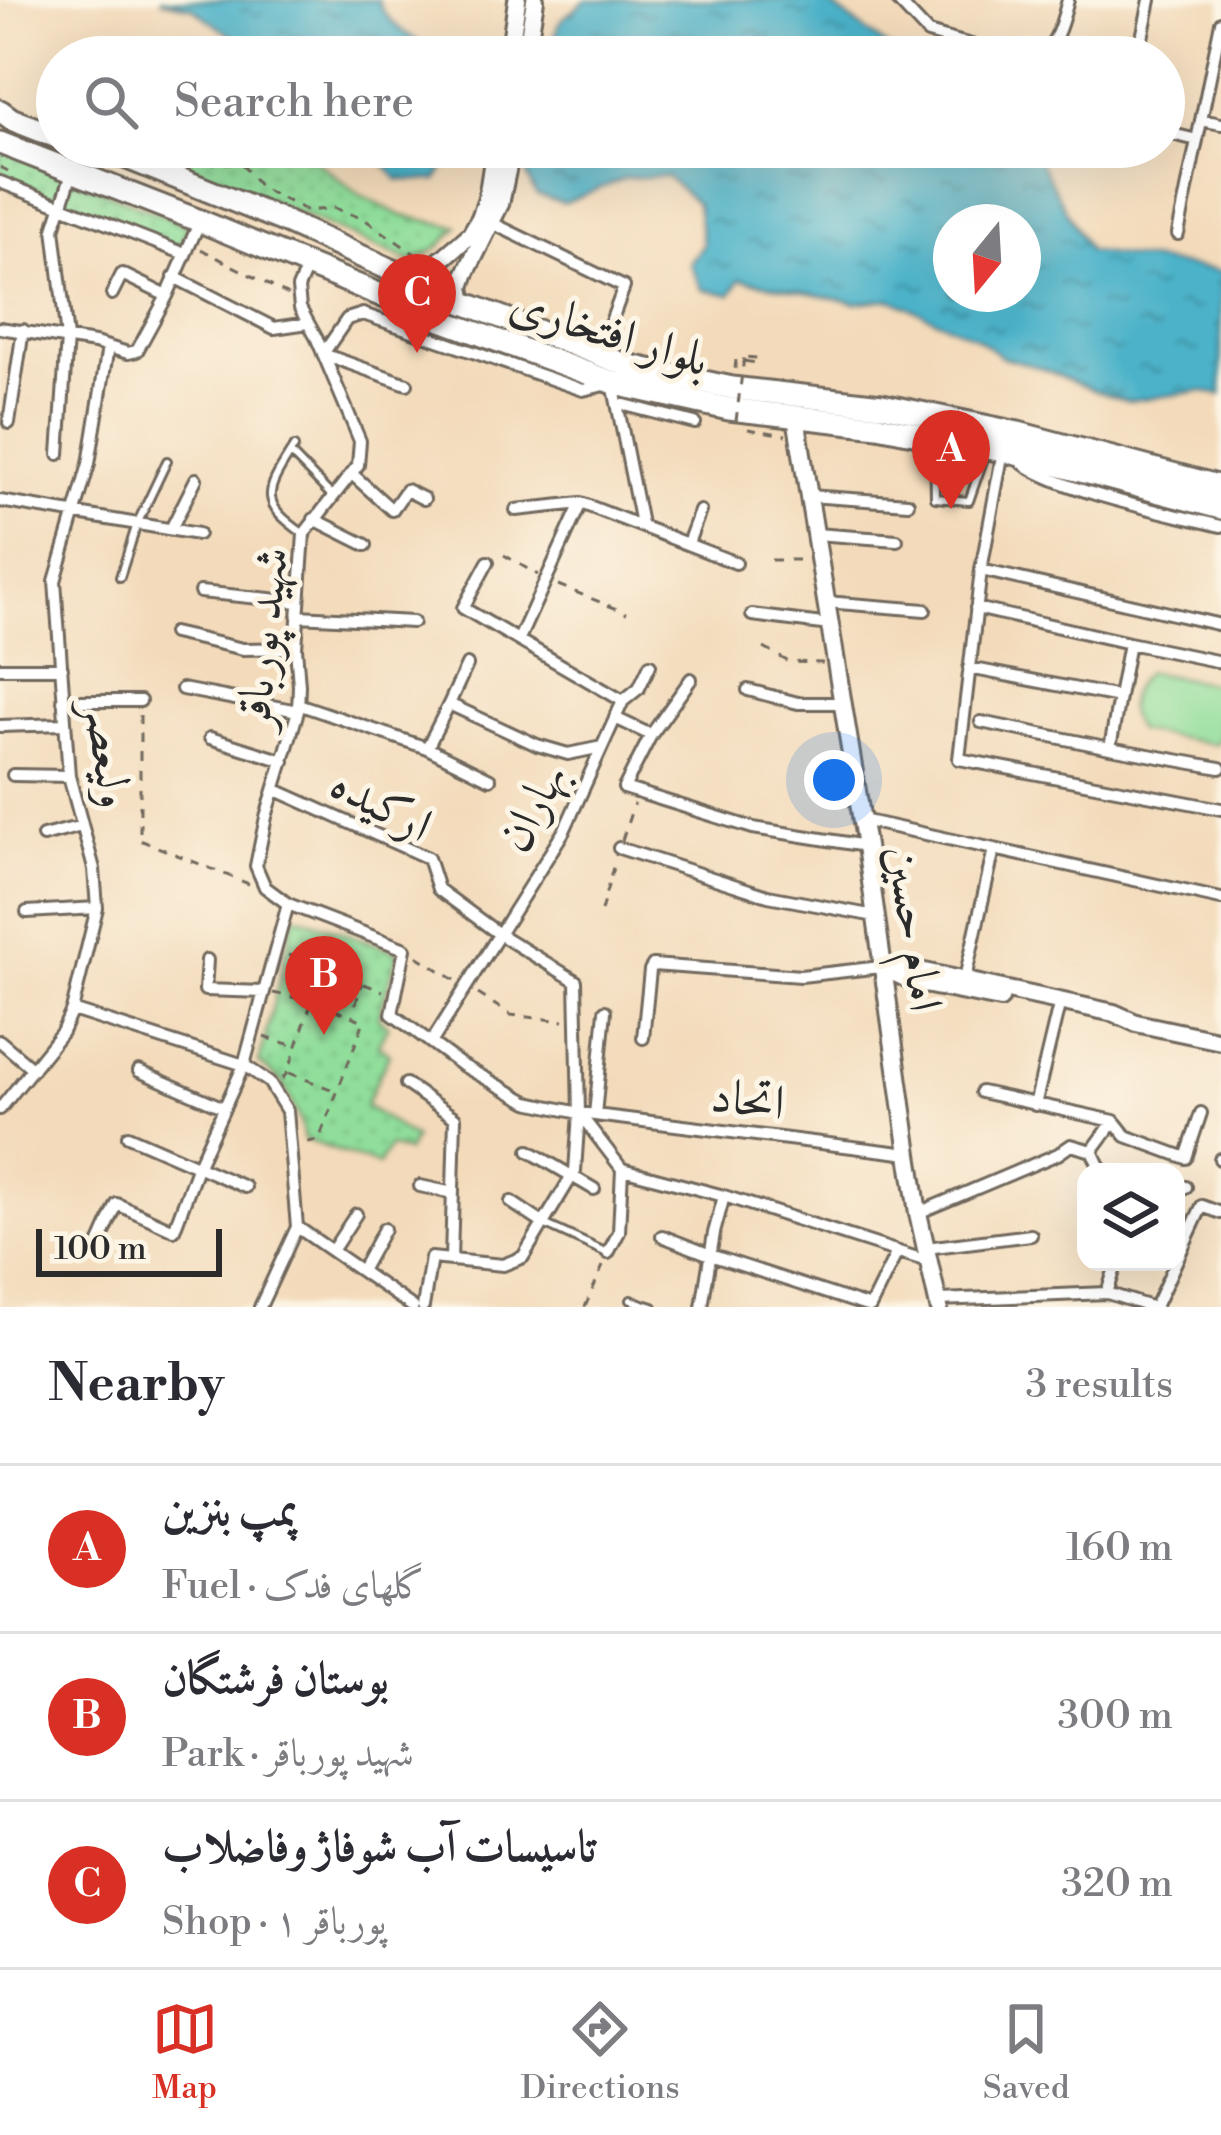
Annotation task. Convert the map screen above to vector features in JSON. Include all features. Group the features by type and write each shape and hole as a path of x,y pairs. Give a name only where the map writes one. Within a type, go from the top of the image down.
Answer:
{"highway":[{"path":"0,109 36,122"},
{"path":"0,109 10,119 36,127"},
{"name":"بلوار افتخاری","path":"0,143 36,158"},
{"name":"بلوار افتخاری","path":"60,168 200,220 615,393 878,426 1001,451 1221,508"},
{"path":"92,168 139,197"},
{"name":"بلوار افتخاری","path":"151,168 279,219 464,303 626,365 732,388 882,405 1018,433 1221,487"}],"street":[{"path":"512,36 517,0"},
{"path":"529,36 535,0"},
{"path":"897,0 928,33 939,36"},
{"path":"1056,36 1068,0"},
{"path":"1142,36 1150,0"},
{"path":"1178,234 1221,22"},
{"path":"1201,120 1221,124"},
{"path":"1185,137 1197,140"},
{"path":"399,274 437,262 470,234 487,199 492,168"},
{"path":"464,303 461,287 492,223 509,168"},
{"path":"58,454 68,338 54,229 72,173"},
{"path":"0,182 185,254"},
{"path":"0,328 137,351 200,220"},
{"path":"492,223 624,287 598,355"},
{"path":"437,262 452,274 465,275"},
{"path":"308,265 298,289 300,308 360,441 352,474 392,510 406,490 424,500"},
{"path":"112,294 122,274 167,296"},
{"path":"174,277 274,328 308,323"},
{"path":"323,354 347,319 363,314 695,423"},
{"path":"9,423 7,393 23,330"},
{"name":"ولیعصر","path":"0,1109 62,1032 73,1010 97,908 94,869 69,776 56,581 89,464 108,347"},
{"path":"323,354 407,384"},
{"path":"615,393 641,524"},
{"name":"امام حسین","path":"796,417 866,846 918,1213 939,1304"},
{"path":"1221,526 1058,482 1001,451 958,759 1221,809"},
{"name":"شهید پورباقر","path":"288,904 265,887 256,866 298,707 296,648 304,534 352,474"},
{"path":"171,530 196,479"},
{"path":"809,496 908,503"},
{"path":"0,501 198,534"},
{"path":"519,639 581,503"},
{"path":"516,510 581,503 736,563"},
{"path":"688,543 700,511"},
{"path":"314,519 366,545"},
{"path":"815,534 898,540"},
{"path":"488,562 463,608 623,701"},
{"path":"981,570 1221,626"},
{"path":"200,592 299,602"},
{"path":"826,602 925,610"},
{"path":"976,608 1221,662"},
{"path":"752,615 830,625"},
{"path":"298,616 413,622"},
{"path":"173,633 243,649 296,648"},
{"path":"1110,748 1129,643"},
{"path":"427,748 467,665"},
{"name":"بهاران","path":"431,1042 564,831 623,701 639,688 650,665"},
{"path":"0,668 62,668"},
{"path":"969,668 1119,697"},
{"path":"691,679 651,735 624,788 753,828 866,846"},
{"path":"182,689 298,707 427,748 490,779"},
{"path":"748,690 798,703 843,703"},
{"path":"63,701 140,701"},
{"path":"449,704 537,746 568,754 602,747"},
{"path":"615,718 651,735"},
{"path":"981,722 1220,768"},
{"path":"0,726 65,724"},
{"path":"210,738 284,761"},
{"path":"13,775 69,776"},
{"name":"ارکیده","path":"276,790 428,858 438,889 576,981 577,1022"},
{"path":"862,820 1221,899"},
{"path":"44,836 82,826"},
{"path":"619,848 768,896 875,916"},
{"path":"963,986 994,849"},
{"path":"98,1247 117,1204 174,1230 244,1065 288,904 405,949 395,996"},
{"path":"27,912 97,908"},
{"path":"206,960 205,990 264,992"},
{"path":"644,1038 653,965 802,976 881,967 914,982 963,986 1110,1022 1221,1041"},
{"name":"اتحاد","path":"395,996 392,1014 460,1064 528,1102 579,1113 909,1154"},
{"path":"1035,1105 1059,1006"},
{"path":"73,1010 244,1065 274,1090 287,1111 298,1227 260,1307"},
{"path":"595,1115 605,1011"},
{"path":"423,1307 431,1258 503,1265 524,1257 575,1171 577,1022"},
{"path":"0,1041 33,1069"},
{"path":"139,1071 224,1108"},
{"path":"406,1084 454,1118 452,1260"},
{"path":"981,1092 1114,1121 1126,1136 1186,1158 1201,1113"},
{"path":"579,1113 622,1169 724,1196 897,1252 928,1255 1030,1235"},
{"path":"1092,1151 1114,1121"},
{"path":"128,1136 245,1187"},
{"path":"918,1213 1071,1145 1092,1151 1098,1163"},
{"path":"529,1151 594,1189"},
{"path":"608,1253 619,1232 622,1169"},
{"path":"420,1186 453,1193"},
{"path":"702,1307 724,1196"},
{"path":"511,1202 544,1224"},
{"path":"939,1304 1107,1293 1153,1307 1202,1206 1221,1213"},
{"path":"332,1251 356,1214"},
{"path":"298,1227 413,1307"},
{"path":"361,1271 384,1228"},
{"path":"662,1236 830,1300 870,1307 897,1252"},
{"path":"1107,1293 1114,1271"}],"lane":[{"path":"934,437 935,498 970,501 1001,451"},
{"path":"304,534 282,518 271,502 276,475 292,450 334,498"},
{"path":"120,577 137,524 167,461"},
{"path":"544,1224 608,1253"},
{"path":"632,1300 653,1307"}],"path":[{"path":"28,118 36,114"},
{"path":"245,168 260,187 307,211 334,208 364,219 437,262"},
{"path":"736,360 757,363 757,358 745,357 736,421"},
{"path":"504,555 547,580 626,613"},
{"path":"771,560 819,559"},
{"path":"764,648 789,662 836,664"},
{"path":"140,701 140,840 247,883"},
{"path":"328,1007 333,994 322,967 330,949 345,954 362,983 395,996"},
{"path":"405,949 511,1015 577,1022"},
{"path":"275,950 322,967"},
{"path":"333,994 356,1003 362,983"},
{"path":"264,992 312,1001 364,1022 319,1140 290,1146"},
{"path":"274,1090 288,1072 312,1001"},
{"path":"254,1034 296,1047"},
{"path":"288,1072 338,1091"},
{"path":"585,1307 608,1253"}],"green space":[{"path":"0,148 36,163 36,168 48,168 188,226 180,248 0,181"},
{"path":"192,168 325,168 361,196 403,216 458,227 439,247 412,262"},
{"path":"1147,672 1221,685 1220,738 1214,744 1137,731 1129,700"},
{"path":"295,915 398,952 378,1018 388,1026 378,1044 389,1054 365,1105 414,1138 407,1152 389,1146 378,1165 304,1139 283,1083 259,1063"}],"water":[{"path":"160,0 378,0 382,10 411,36 232,36 191,7"},
{"path":"586,0 816,0 828,3 873,36 555,36 561,20"},
{"path":"387,168 444,168 437,180 398,180"},
{"path":"530,168 1043,168 1088,251 1221,271 1221,395 1201,391 1128,401 1002,357 975,337 891,299 856,303 740,279 731,295 702,289 690,264 703,245 697,204 666,176 625,178 564,203 536,194 526,175"}],"place":[{"name":"تاسیسات آب شوفاژ وفاضلاب","path":"417,353"},
{"name":"پمپ بنزین","path":"951,509"},
{"name":"بوستان فرشتگان","path":"324,1035"}]}
